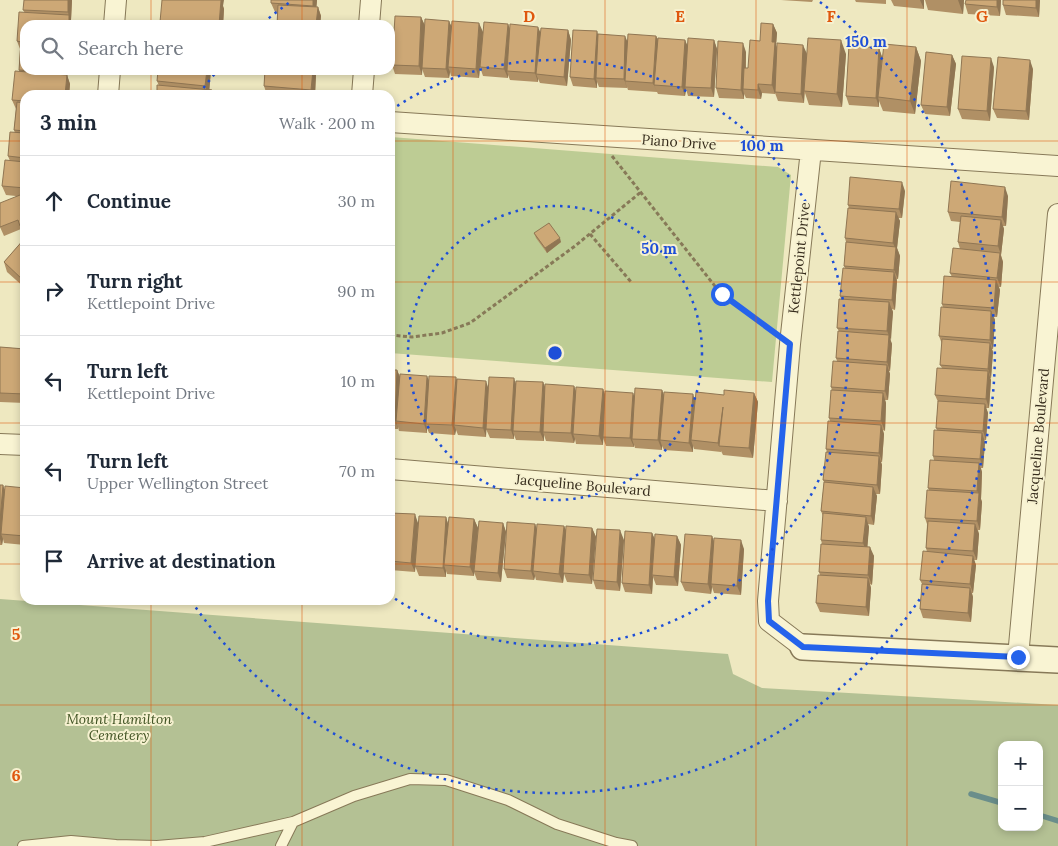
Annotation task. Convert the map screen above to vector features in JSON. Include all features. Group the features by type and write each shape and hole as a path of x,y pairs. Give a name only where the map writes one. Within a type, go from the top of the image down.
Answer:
{"street":[{"path":"114,20 116,0"},
{"path":"369,20 371,0"},
{"path":"108,90 110,75"},
{"path":"362,90 364,75"},
{"name":"Piano Drive","path":"395,122 1058,166"},
{"name":"Kettlepoint Drive","path":"803,647 769,621 768,601 790,344 811,150"},
{"name":"Jacqueline Boulevard","path":"1018,657 1058,214"},
{"path":"0,444 20,445"},
{"name":"Jacqueline Boulevard","path":"395,470 777,501"},
{"path":"803,647 1058,660"}],"lane":[{"path":"23,846 71,841 157,846 196,842 258,831 293,822 354,796 410,779 446,780 508,800 557,824 616,843 632,846"},
{"path":"281,846 293,822"}],"path":[{"path":"596,136 722,294 790,344"},
{"path":"395,335 412,336 442,333 470,323 590,234 641,192"},
{"path":"590,234 632,283"}],"green space":[{"path":"395,137 778,167 791,175 772,382 395,353"},
{"name":"Mount Hamilton Cemetery","path":"0,599 20,601 20,605 79,605 728,654 733,674 762,688 1058,705 1058,846 0,846"}],"building":[{"path":"24,0 68,0 68,12 23,10"},
{"path":"162,0 221,0 219,20 160,20"},
{"path":"271,0 313,0 313,6 271,3"},
{"path":"966,0 997,0 997,7 965,4"},
{"path":"1003,0 1036,0 1036,8 1003,5"},
{"path":"278,5 318,7 317,20 277,20"},
{"path":"19,12 69,15 69,20 20,20 20,42 17,41"},
{"path":"395,16 421,17 419,66 395,65"},
{"path":"425,19 449,21 446,69 422,68"},
{"path":"452,21 479,23 476,69 448,67"},
{"path":"484,22 508,24 504,69 480,67"},
{"path":"761,23 773,24 772,42 775,42 772,85 758,84 758,90 743,89 744,68 748,68 750,40 760,41"},
{"path":"510,24 538,27 535,73 507,71"},
{"path":"541,28 568,30 564,77 536,74"},
{"path":"573,30 597,31 594,79 570,77"},
{"path":"598,34 625,36 624,79 596,78"},
{"path":"628,34 656,36 653,83 625,81"},
{"path":"658,38 685,40 682,87 654,85"},
{"path":"688,38 714,40 711,88 685,87"},
{"path":"808,38 841,40 837,94 804,91"},
{"path":"718,41 743,43 741,90 716,88"},
{"path":"777,43 803,45 801,94 775,92"},
{"path":"884,44 916,47 910,101 878,97"},
{"path":"849,45 879,48 876,98 846,96"},
{"path":"926,52 952,55 947,107 921,105"},
{"path":"962,56 991,58 987,111 958,109"},
{"path":"998,57 1030,60 1026,111 993,109"},
{"path":"15,71 20,71 20,75 67,75 66,90 20,90 20,101 12,100"},
{"path":"158,75 206,75 205,86 157,81"},
{"path":"265,75 312,75 311,90 264,86"},
{"path":"157,85 212,90 157,90"},
{"path":"17,102 20,102 20,131 14,130"},
{"path":"10,132 20,133 20,157 8,156"},
{"path":"5,160 20,162 20,188 2,186"},
{"path":"850,177 902,182 899,209 848,205"},
{"path":"951,181 1005,187 1002,217 948,212"},
{"path":"20,195 20,226 18,220 0,227 0,203"},
{"path":"848,208 896,212 893,243 845,238"},
{"path":"961,216 1001,220 998,246 958,242"},
{"path":"549,223 560,238 545,248 534,233"},
{"path":"846,242 896,247 894,270 844,266"},
{"path":"20,244 20,277 4,262"},
{"path":"953,248 1000,253 997,278 950,273"},
{"path":"843,268 894,272 892,300 840,296"},
{"path":"944,276 996,280 994,308 942,304"},
{"path":"839,299 889,302 887,331 837,328"},
{"path":"941,307 991,311 990,340 939,336"},
{"path":"838,331 889,335 887,362 836,358"},
{"path":"942,339 990,343 988,369 940,365"},
{"path":"0,347 20,349 20,394 0,393"},
{"path":"833,361 887,365 885,391 831,387"},
{"path":"937,368 988,371 986,399 935,395"},
{"path":"395,370 397,370 395,420"},
{"path":"400,374 427,376 424,424 396,421"},
{"path":"429,376 456,377 452,425 426,424"},
{"path":"489,377 514,378 511,430 486,429"},
{"path":"457,379 486,381 483,428 454,425"},
{"path":"516,381 543,382 540,432 513,431"},
{"path":"545,384 574,386 571,433 543,432"},
{"path":"576,387 603,389 599,436 573,434"},
{"path":"635,388 662,390 658,440 632,439"},
{"path":"724,390 754,393 749,448 719,446 723,407 718,443 691,440 696,392 724,395"},
{"path":"831,390 883,393 881,421 829,418"},
{"path":"605,391 633,393 630,438 603,437"},
{"path":"664,392 693,394 689,443 660,440"},
{"path":"938,401 985,404 983,431 936,428"},
{"path":"828,421 881,425 879,453 826,449"},
{"path":"934,430 982,433 980,459 933,456"},
{"path":"826,452 879,456 877,485 823,480"},
{"path":"930,460 979,463 977,491 928,488"},
{"path":"824,482 873,487 871,516 821,511"},
{"path":"0,485 3,485 0,521"},
{"path":"5,486 20,488 20,536 1,534"},
{"path":"927,490 979,493 977,521 925,518"},
{"path":"395,513 415,514 411,563 395,561"},
{"path":"823,513 866,517 863,543 821,540"},
{"path":"419,516 446,517 443,568 415,566"},
{"path":"449,517 474,519 470,567 444,565"},
{"path":"479,521 503,523 498,573 474,571"},
{"path":"928,521 975,524 973,551 926,548"},
{"path":"507,522 535,524 531,571 504,569"},
{"path":"537,524 564,526 559,574 533,571"},
{"path":"566,526 592,528 589,575 563,573"},
{"path":"597,529 620,530 617,582 593,580"},
{"path":"625,531 652,533 649,585 622,583"},
{"path":"655,534 677,536 674,577 652,575"},
{"path":"685,534 712,536 708,584 681,582"},
{"path":"714,538 741,540 737,586 711,584"},
{"path":"821,544 870,547 868,575 819,572"},
{"path":"923,551 973,556 970,584 920,580"},
{"path":"818,575 868,578 866,607 816,603"},
{"path":"922,584 970,588 968,613 920,609"}],"waterway":[{"path":"971,794 998,802"},
{"path":"1043,816 1058,821"}],"route":[{"path":"722,294 790,344 768,601 769,621 803,647 1018,657"}]}
